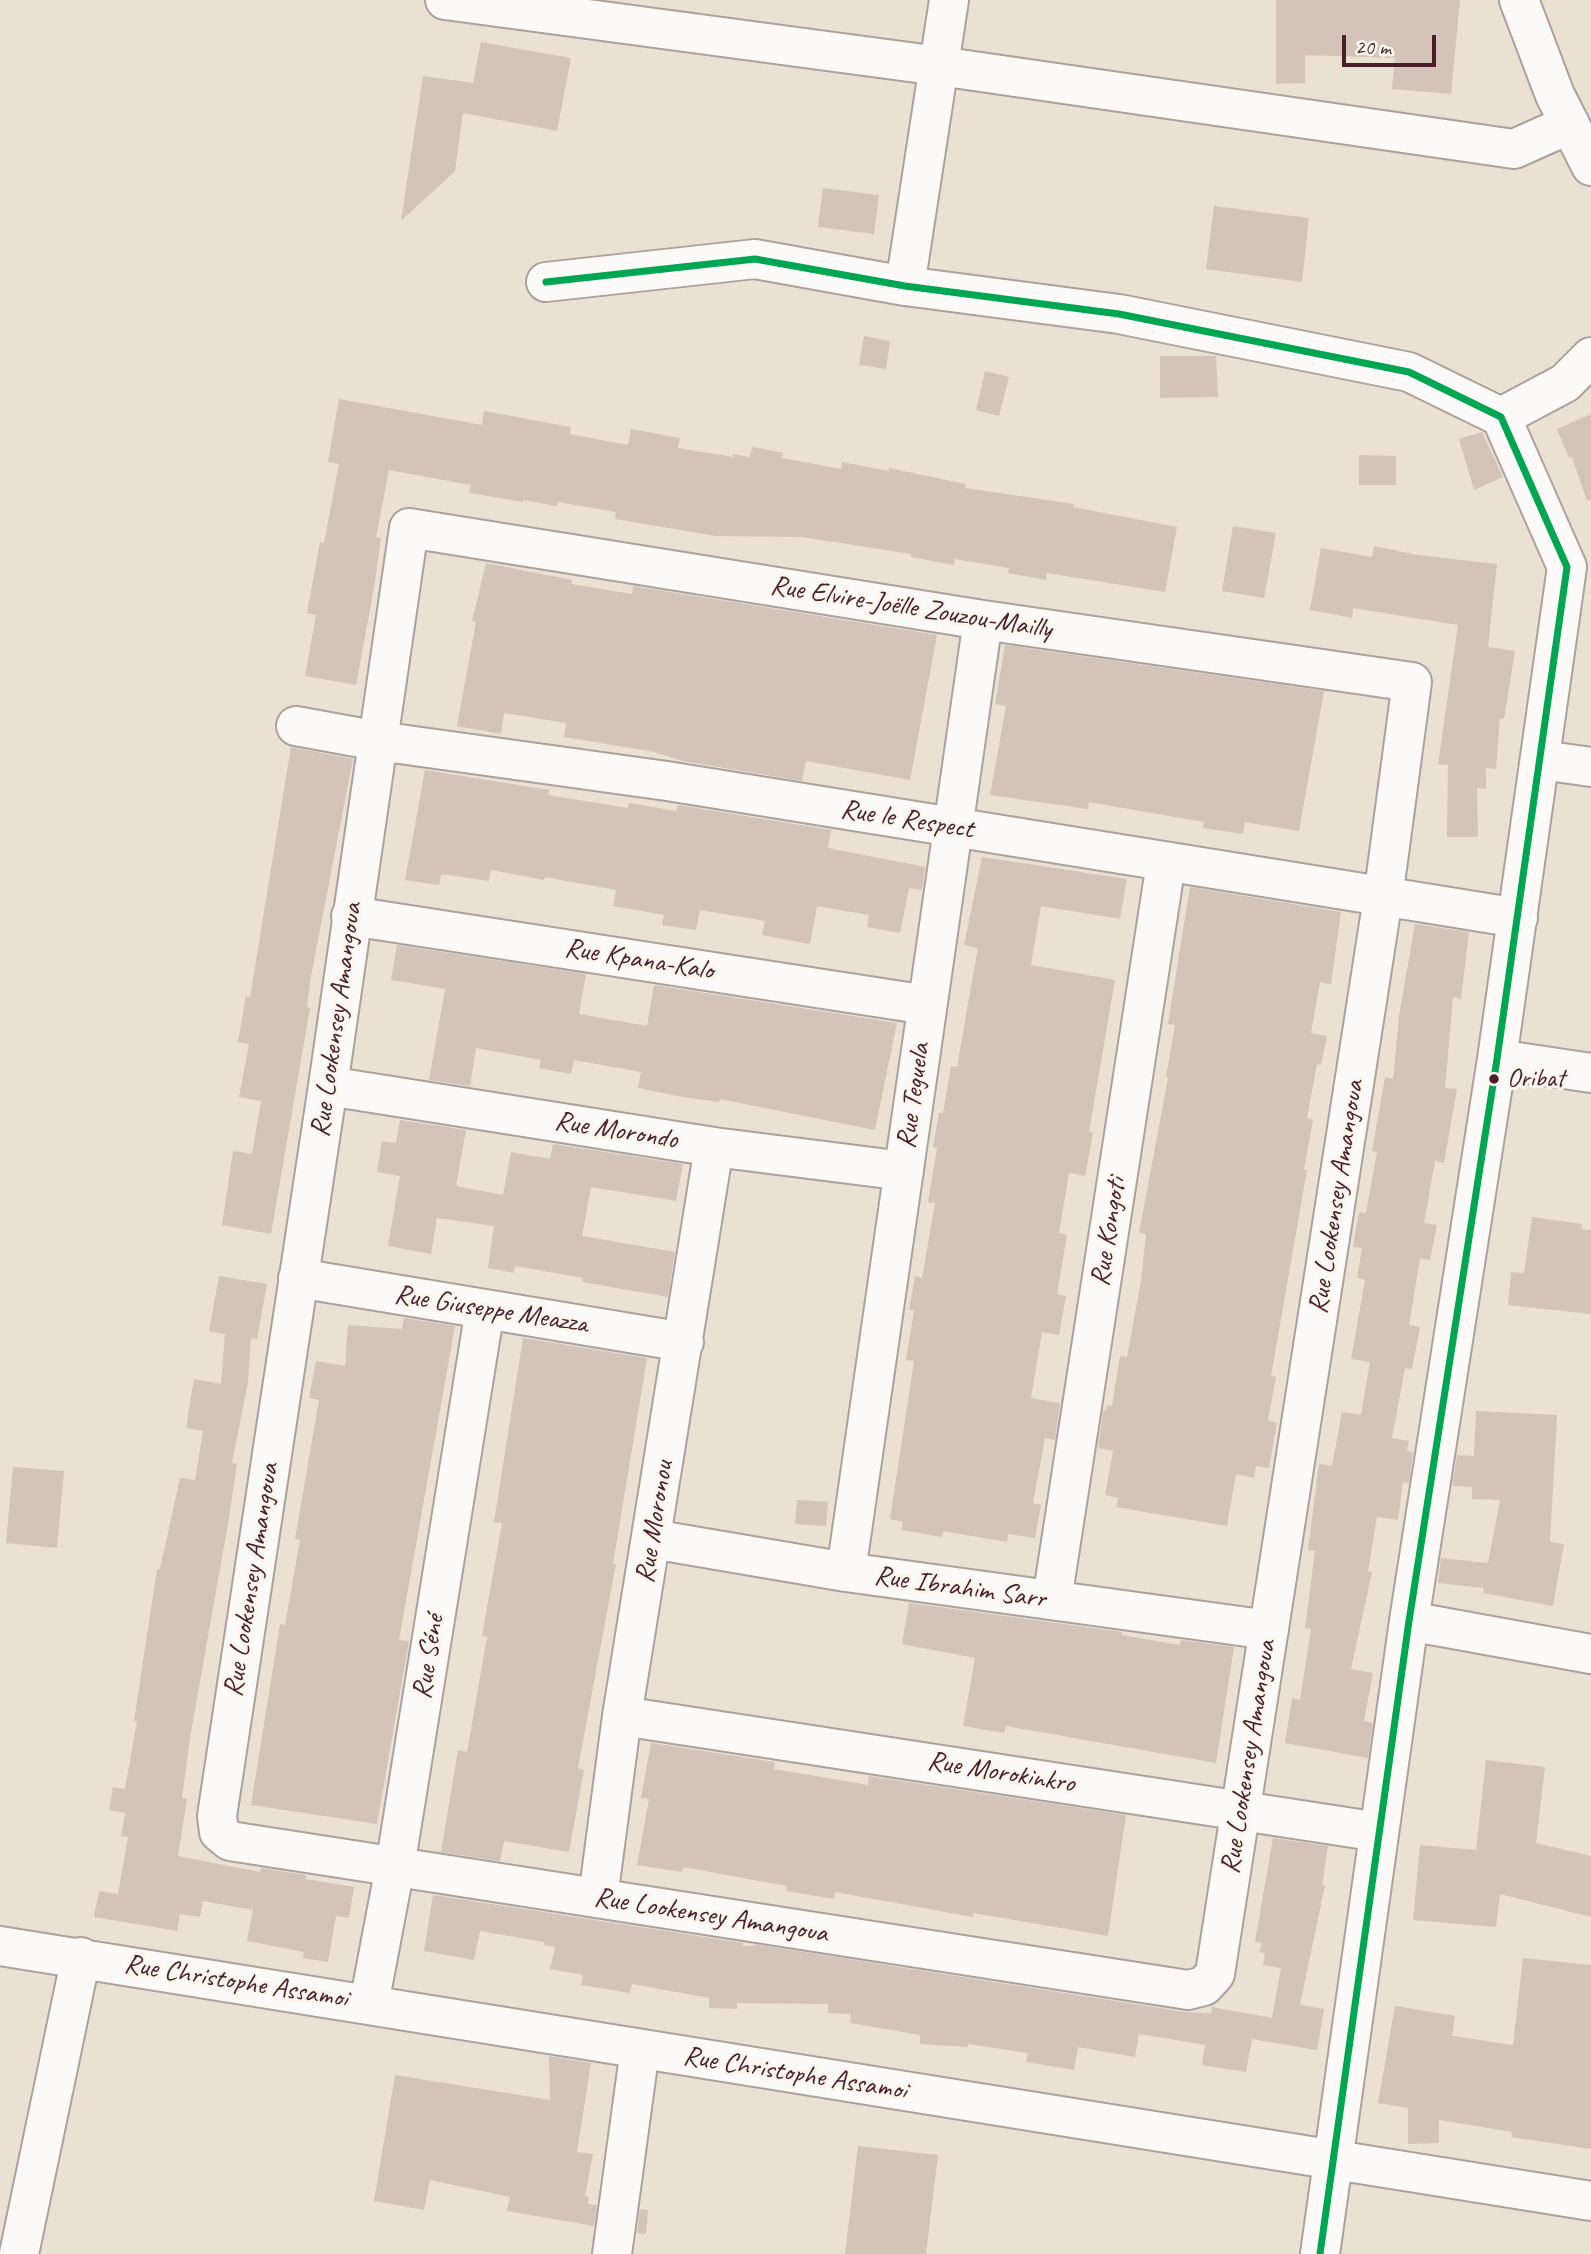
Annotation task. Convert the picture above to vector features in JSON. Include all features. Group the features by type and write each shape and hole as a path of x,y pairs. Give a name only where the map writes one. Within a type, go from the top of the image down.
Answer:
{"street":[{"path":"445,0 939,66 1514,149 1570,124"},
{"path":"905,286 949,0"},
{"path":"1519,0 1555,95 1591,166"},
{"path":"546,282 755,260 905,286 1119,314 1409,372 1501,417 1567,567 1497,1059 1409,1621 1320,2254"},
{"path":"1501,417 1565,383 1591,358"},
{"name":"Rue Elvire-Joëlle Zouzou-Mailly","path":"378,741 409,528 983,620 1412,682 1383,898"},
{"name":"Rue Teguela","path":"846,1572 983,620"},
{"name":"Rue le Respect","path":"296,726 378,741 667,780 1518,918"},
{"name":"Rue Lookensey Amangoua","path":"378,741 217,1816 219,1832 230,1841 395,1867 1188,1990 1204,1986 1215,1974 1383,898"},
{"path":"1541,760 1591,767"},
{"name":"Rue Kongoti","path":"1052,1601 1166,863"},
{"name":"Rue Kpana-Kalo","path":"351,916 927,1005"},
{"path":"1497,1059 1591,1073"},
{"name":"Rue Morondo","path":"328,1086 714,1147 904,1171"},
{"name":"Rue Moronou","path":"598,1898 622,1716 714,1147"},
{"name":"Rue Giuseppe Meazza","path":"298,1278 684,1342"},
{"name":"Rue Séné","path":"369,2004 395,1867 485,1309"},
{"name":"Rue Ibrahim Sarr","path":"652,1539 846,1572 1269,1630"},
{"path":"1409,1621 1591,1654"},
{"name":"Rue Morokinkro","path":"622,1716 1379,1832"},
{"name":"Rue Christophe Assamoi","path":"0,1946 82,1957 1334,2162 1591,2201"},
{"path":"19,2254 82,1957"},
{"path":"612,2254 640,2049"}],"building":[{"path":"1276,0 1460,0 1451,94 1392,89 1395,58 1305,55 1305,83 1276,84"},
{"path":"481,42 571,58 557,131 463,113 455,171 401,221 423,76 473,83"},
{"path":"823,188 879,195 874,234 818,227"},
{"path":"1214,206 1309,218 1302,282 1206,269"},
{"path":"864,336 890,341 886,369 859,365"},
{"path":"1160,356 1216,356 1218,397 1160,398"},
{"path":"985,371 1009,377 999,416 976,410"},
{"path":"339,399 482,425 484,411 571,427 570,434 628,445 631,429 680,438 678,448 733,457 733,454 750,457 752,447 783,453 782,458 841,469 842,462 889,471 889,468 966,484 965,488 1074,504 1073,507 1177,527 1165,592 1047,573 1046,580 1008,573 1009,568 955,559 954,565 911,557 911,554 802,537 716,536 615,519 616,512 558,502 557,506 469,493 471,485 389,470 376,537 381,538 374,588 356,685 305,676 316,615 307,613 320,542 324,543 339,464 328,462"},
{"path":"1591,414 1591,500 1587,501 1572,457 1569,458 1557,429"},
{"path":"1482,432 1503,477 1474,490 1459,439"},
{"path":"1359,455 1396,456 1396,485 1359,485"},
{"path":"1233,526 1276,533 1264,598 1222,591"},
{"path":"1374,546 1418,555 1497,564 1488,647 1515,651 1504,719 1500,718 1496,769 1486,768 1486,789 1477,788 1478,837 1447,837 1448,765 1438,764 1458,625 1353,608 1352,618 1310,610 1321,548 1372,557"},
{"path":"486,563 572,580 571,584 632,594 633,586 937,635 910,780 806,761 802,781 564,737 566,723 504,713 501,734 457,726 476,622 472,621"},
{"path":"1005,645 1324,691 1299,831 1245,822 1243,834 1203,828 1204,822 1089,802 1088,809 990,795 1006,706 995,704"},
{"path":"291,747 353,759 311,976 307,1007 310,1008 271,1234 222,1225 233,1151 252,1154 261,1101 239,1097 249,1044 238,1042 246,996 250,997"},
{"path":"425,770 549,790 548,795 628,808 629,803 676,811 678,805 831,830 828,848 925,867 922,890 909,888 900,933 867,927 869,915 817,906 810,944 762,935 765,921 700,910 696,930 662,925 664,915 613,906 616,890 545,877 544,880 491,870 489,881 441,874 439,885 405,880"},
{"path":"982,857 1127,879 1120,919 1041,906 1031,965 1115,980 1089,1132 1093,1133 1085,1176 1069,1173 1059,1233 1067,1235 1057,1294 1066,1296 1059,1335 1042,1332 1031,1398 1060,1403 1055,1440 1045,1438 1033,1503 1041,1505 1035,1538 1008,1534 1007,1542 943,1531 942,1537 902,1530 903,1522 890,1519 914,1361 906,1360 914,1311 909,1310 915,1276 922,1278 935,1203 928,1202 937,1148 933,1147 939,1113 943,1113 951,1066 957,1067 978,948 964,945"},
{"path":"1190,887 1341,912 1331,984 1320,982 1311,1033 1327,1036 1321,1065 1317,1064 1307,1118 1313,1120 1304,1169 1307,1170 1271,1376 1276,1377 1268,1421 1277,1423 1269,1468 1256,1466 1254,1478 1236,1474 1227,1526 1116,1507 1118,1498 1105,1495 1113,1451 1098,1448 1103,1411 1106,1411 1107,1405 1112,1406 1120,1356 1127,1357 1141,1281 1146,1234 1139,1233 1168,1078 1166,1077 1175,1025 1168,1024"},
{"path":"1415,924 1469,932 1461,999 1453,997 1445,1088 1457,1089 1444,1163 1435,1161 1424,1223 1437,1225 1430,1260 1420,1258 1409,1325 1420,1327 1412,1369 1405,1368 1392,1438 1409,1441 1407,1451 1413,1452 1409,1483 1403,1482 1398,1520 1377,1517 1368,1571 1372,1572 1351,1669 1373,1673 1364,1721 1373,1723 1368,1758 1285,1743 1292,1698 1300,1700 1311,1629 1305,1628 1315,1551 1308,1550 1319,1464 1332,1466 1342,1412 1361,1415 1370,1362 1351,1359 1365,1280 1357,1278 1362,1248 1353,1247 1359,1212 1366,1213 1377,1152 1372,1151 1385,1077 1393,1079 1399,1016"},
{"path":"397,945 586,974 579,1014 647,1026 654,985 897,1023 875,1130 720,1099 719,1102 638,1088 641,1072 574,1060 571,1074 539,1068 541,1060 476,1048 470,1086 429,1080 445,989 391,980"},
{"path":"400,1120 466,1130 456,1186 503,1195 511,1152 550,1159 553,1144 683,1164 676,1201 591,1187 582,1236 675,1252 668,1297 583,1282 583,1278 515,1266 514,1273 488,1268 494,1226 437,1218 431,1254 388,1246 400,1176 377,1172 382,1141 396,1143"},
{"path":"1532,1217 1582,1224 1581,1229 1591,1230 1591,1314 1508,1305 1511,1272 1524,1273"},
{"path":"219,1276 267,1284 257,1339 251,1338 248,1382 232,1463 237,1464 229,1518 190,1738 182,1798 187,1799 178,1856 260,1872 261,1868 306,1875 306,1879 354,1887 349,1918 336,1916 328,1962 303,1958 304,1952 247,1941 253,1910 203,1901 200,1917 180,1914 177,1931 94,1917 99,1891 118,1894 128,1837 121,1836 125,1813 109,1810 113,1787 125,1789 157,1569 160,1569 180,1478 195,1480 203,1431 186,1428 194,1379 221,1384 225,1334 209,1331"},
{"path":"404,1318 455,1326 399,1640 409,1641 377,1824 251,1805 280,1624 285,1625 300,1540 295,1539 319,1400 309,1398 316,1361 345,1366 348,1325 402,1329"},
{"path":"523,1338 647,1358 613,1564 616,1564 578,1768 584,1770 569,1852 504,1841 500,1861 441,1852 458,1750 467,1752 487,1637 482,1636 502,1523 494,1522"},
{"path":"1476,1411 1557,1415 1550,1542 1564,1544 1553,1606 1483,1593 1484,1588 1438,1583 1441,1558 1488,1563 1500,1500 1472,1499 1472,1487 1452,1486 1457,1455 1474,1456"},
{"path":"13,1467 64,1471 57,1548 6,1543"},
{"path":"797,1500 828,1502 826,1526 795,1524"},
{"path":"909,1603 1122,1632 1121,1635 1180,1645 1181,1640 1234,1647 1216,1763 1006,1726 1004,1733 963,1726 975,1658 902,1644"},
{"path":"651,1743 775,1762 774,1769 868,1785 869,1776 1126,1815 1108,1936 973,1913 973,1917 835,1892 834,1899 786,1891 787,1886 683,1867 682,1872 637,1865 649,1799 641,1798"},
{"path":"1486,1760 1545,1767 1536,1843 1591,1856 1591,1917 1500,1894 1496,1927 1413,1920 1420,1845 1476,1850"},
{"path":"1273,1838 1328,1846 1322,1885 1325,1885 1300,2005 1324,2009 1317,2050 1252,2039 1246,2072 1202,2065 1205,2045 1139,2034 1135,2057 1078,2047 1074,2070 1026,2062 1028,2053 968,2044 968,2047 920,2044 920,2035 850,2023 851,2014 828,2013 828,2004 737,2003 737,2009 709,2008 709,1998 632,1984 630,1993 581,1985 583,1975 550,1969 555,1947 544,1945 544,1942 480,1931 474,1960 424,1951 433,1895 743,1943 743,1946 759,1945 1185,2012 1211,2013 1212,2007 1272,2018 1281,1968 1263,1965 1265,1953 1259,1952 1262,1943 1255,1942"},
{"path":"1523,1958 1591,1965 1591,2149 1511,2137 1512,2132 1439,2120 1439,2143 1408,2144 1408,2108 1378,2103 1395,2006 1455,2016 1452,2036 1513,2045"},
{"path":"549,2056 591,2063 577,2152 593,2154 585,2196 589,2197 588,2204 597,2205 594,2226 507,2211 510,2197 430,2180 424,2210 374,2201 395,2075 550,2100"},
{"path":"858,2146 938,2155 926,2254 845,2254"},
{"path":"640,2209 648,2210 646,2234 637,2233"}],"transit line":[{"path":"546,282 755,259 905,286 1119,314 1409,372 1501,417 1567,567 1497,1059 1409,1621 1320,2254"}],"place":[{"name":"Oribat","path":"1494,1079"}]}
